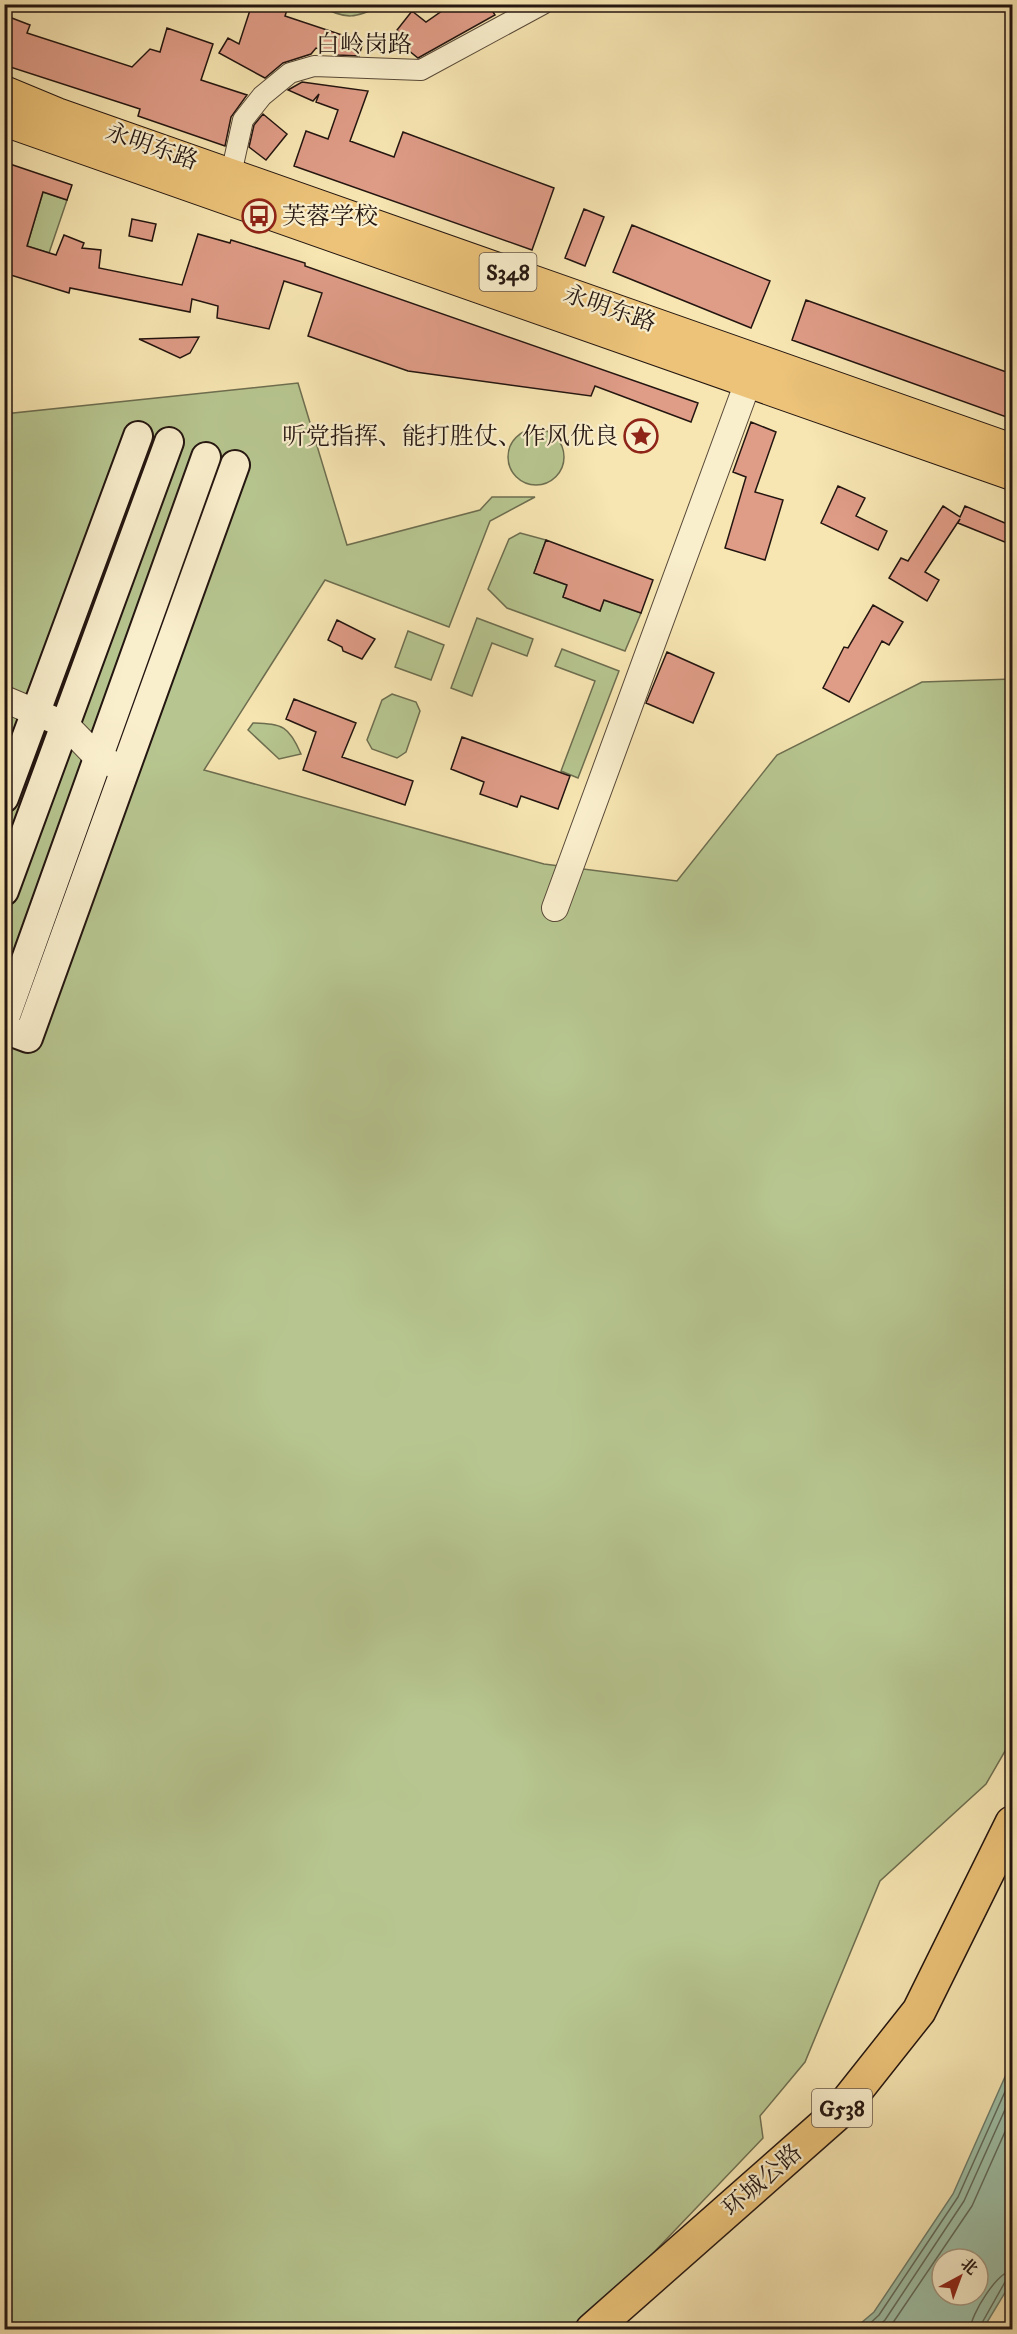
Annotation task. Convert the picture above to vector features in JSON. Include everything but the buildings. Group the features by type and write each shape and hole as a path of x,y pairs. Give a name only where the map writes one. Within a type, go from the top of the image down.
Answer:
{"highway":[{"name":"环城公路","path":"592,2330 839,2112 919,2011 1012,1823"}],"main road":[{"name":"永明东路","path":"4,92 57,114 231,174 752,370 1012,474"},
{"name":"永明东路","path":"4,120 752,370 1012,450"},
{"path":"4,798 138,436"},
{"path":"4,891 169,442"},
{"path":"12,1024 98,758 206,457"},
{"path":"12,1024 28,976 67,930 235,465"},
{"path":"111,510 147,502"},
{"path":"4,866 24,838"}],"street":[{"name":"白岭岗路","path":"231,174 243,120 262,96 290,73 314,66 421,70 543,4"},
{"path":"555,908 752,370"},
{"path":"4,699 66,725 98,758 125,769"}],"shaded area":[{"path":"319,5 383,5 351,16 337,14"},
{"path":"43,192 67,200 49,253 27,246"},
{"path":"298,383 347,545 480,510 492,497 535,497 490,521 449,627 325,580 204,770 544,864 677,881 777,755 922,682 1012,679 1012,1739 986,1784 880,1881 805,2062 760,2116 763,2138 636,2271 569,2329 5,2329 4,414"},
{"path":"530,429 542,429 556,437 564,451 562,468 556,477 542,485 530,485 513,473 508,463 508,451 520,434"},
{"path":"520,533 546,540 534,573 567,585 563,597 600,611 604,600 641,613 625,651 507,608 488,589 509,539"},
{"path":"477,618 533,639 527,656 492,643 472,696 451,688"},
{"path":"408,631 444,645 431,680 395,667"},
{"path":"562,649 619,671 578,778 561,771 595,681 555,666"},
{"path":"392,694 416,702 420,711 406,752 397,758 372,749 367,740 382,700"},
{"path":"253,723 271,724 284,728 293,737 301,754 279,759 248,730"}],"water":[{"path":"1012,2061 1012,2281 983,2329 854,2329 874,2312 953,2194"}],"place":[{"name":"芙蓉学校","path":"259,216"},
{"name":"听党指挥、能打胜仗、作风优良","path":"641,436"}]}
